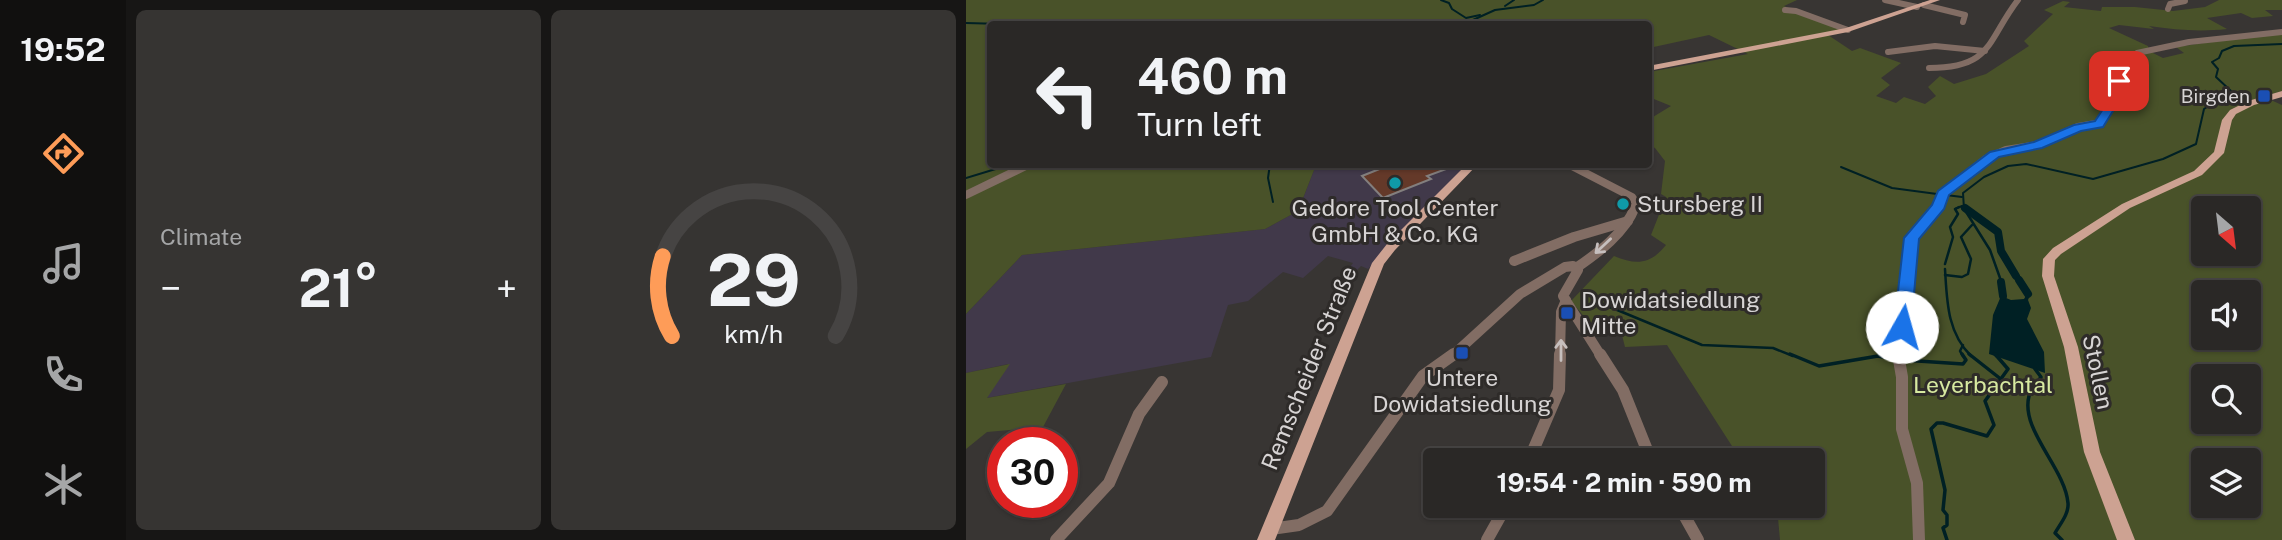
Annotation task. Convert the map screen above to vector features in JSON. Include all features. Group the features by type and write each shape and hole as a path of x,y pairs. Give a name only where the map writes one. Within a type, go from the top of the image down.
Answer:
{"main road":[{"path":"1652,68 1849,30 1937,0"},
{"name":"Stollen","path":"2126,540 2092,452 2071,347 2048,276 2047,265 2053,254 2126,206 2207,167 2219,153 2227,120 2232,112 2281,94"},
{"name":"Remscheider Straße","path":"1268,535 1378,263 1469,168"}],"street":[{"path":"1885,0 1965,15 1963,22"},
{"path":"1929,68 1961,63 1985,51 2018,0"},
{"path":"2168,9 2170,4 2185,1 2182,0"},
{"path":"1785,10 1796,11 1849,30"},
{"path":"1919,540 1917,482 1902,429 1902,377 1897,350 1905,318 1913,234 1939,206 1943,194 1986,159 2006,150 2038,145 2075,128 2101,123 2112,103 2113,88 2122,78 2133,56 2157,47 2282,32"},
{"path":"1888,52 1935,46 1985,51"},
{"path":"966,195 1022,168"},
{"path":"1268,535 1299,525 1327,511 1423,376 1452,356 1535,283 1557,270 1576,268 1618,233 1635,209 1634,199 1576,168"},
{"path":"1514,261 1574,237 1628,221"},
{"path":"1576,268 1577,274 1563,292 1566,300 1623,390 1646,448"},
{"path":"1534,448 1559,390 1561,312 1566,300"},
{"path":"1056,540 1107,487 1116,472 1139,411 1149,395 1162,382"},
{"path":"1486,540 1499,518"},
{"path":"1686,518 1699,540"}],"shaded area":[{"path":"1315,168 1457,168 1462,172 1368,269 1361,266 1354,273 1347,271 1353,263 1328,256 1303,278 1283,272 1248,301 1228,305 1211,357 986,398 1008,364 966,373 966,314 1022,255 1265,229 1298,211"}],"green space":[{"name":"Leyerbachtal","path":"966,0 1797,0 1784,6 1842,29 1825,33 1852,51 1860,48 1901,63 1881,78 1890,85 1876,96 1896,103 1904,97 1925,104 1936,96 1928,87 1940,76 1954,84 1986,74 2029,46 2024,41 2053,14 2044,10 2063,1 2070,2 2064,7 2101,11 2102,7 2135,7 2173,11 2205,7 2219,0 2282,0 2282,10 2265,10 2273,16 2252,18 2241,13 2207,18 2227,29 2188,30 2149,26 2154,29 2119,25 2109,28 2148,46 2149,51 2163,58 2184,53 2176,47 2282,32 2282,91 2264,97 2282,105 2282,540 1780,540 1778,518 1825,518 1825,448 1733,448 1667,345 1625,347 1619,323 1592,326 1571,301 1614,256 1636,262 1648,260 1666,245 1651,235 1666,197 1661,194 1665,161 1652,146 1652,118 1671,106 1652,98 1652,71 1748,54 1709,35 1652,47 1652,21 987,21 987,168 1315,168 1298,211 1265,229 1022,255 966,314"},
{"path":"1010,364 987,398 1066,384 1043,427 987,427 987,432 966,449 966,373"}],"water":[{"path":"2027,294 2030,295 2028,300 2031,308 2027,319 2044,352 2045,373 1989,354 1993,315 2001,296 2011,300 2024,299"}],"building":[{"name":"Gedore Tool Center GmbH & Co. KG","path":"1382,168 1449,168 1427,176 1431,179 1383,198 1362,176"}],"waterway":[{"path":"1441,0 1449,3 1452,9 1466,18 1480,15"},
{"path":"1505,6 1514,0"},
{"path":"1471,21 1495,10 1534,5 1543,0"},
{"path":"966,23 987,24"},
{"path":"1964,209 1963,193 1984,177 2008,166 2026,164 2093,179 2163,159 2196,144 2204,109 2231,91 2216,77 2218,69 2212,62 2219,58 2222,51 2234,46 2282,44"},
{"path":"1841,167 1892,188 1937,194"},
{"path":"966,178 999,168"},
{"path":"1269,168 1268,178 1273,202"},
{"path":"1946,195 1962,197"},
{"path":"1955,209 1962,206"},
{"path":"1955,209 1959,207"},
{"path":"1965,208 1998,232 2001,251 2016,276"},
{"path":"1945,264 1953,237 1950,227 1958,214 1955,209"},
{"path":"1964,209 1990,250 2000,278"},
{"path":"1946,275 1962,277 1968,274 1971,259 1961,237 1972,225"},
{"path":"1945,269 1946,275"},
{"path":"1946,275 1950,316 1962,346"},
{"path":"2019,280 2028,294"},
{"path":"2001,282 2003,296"},
{"path":"1593,300 1702,345 1773,348 1793,356"},
{"path":"1962,346 1970,355"},
{"path":"1962,346 1960,351 1963,356"},
{"path":"1790,354 1819,366 1878,356 1893,359"},
{"path":"1903,360 1963,364 1966,360 1962,354"},
{"path":"1995,354 2008,369 2001,379"},
{"path":"1970,355 2001,379"},
{"path":"2035,369 2041,377 2029,396 2028,409 2037,436 2065,490 2067,511 2055,533 2062,540"},
{"path":"1947,540 1943,528 1947,525 1947,515 1943,510 1945,490 1931,429 1937,423 1943,423 1987,436 1994,425 1985,401 2001,379"}],"place":[{"name":"Birgden","path":"2264,96"},
{"name":"Gedore Tool Center GmbH & Co. KG","path":"1395,183"},
{"name":"Stursberg II","path":"1623,204"},
{"name":"Dowidatsiedlung Mitte","path":"1567,313"},
{"name":"Untere Dowidatsiedlung","path":"1462,353"}],"route":[{"path":"1902,327 1911,238 1939,206 1943,194 1994,154 2038,145 2078,127 2099,124 2104,120 2112,103 2113,88 2119,81"}]}
